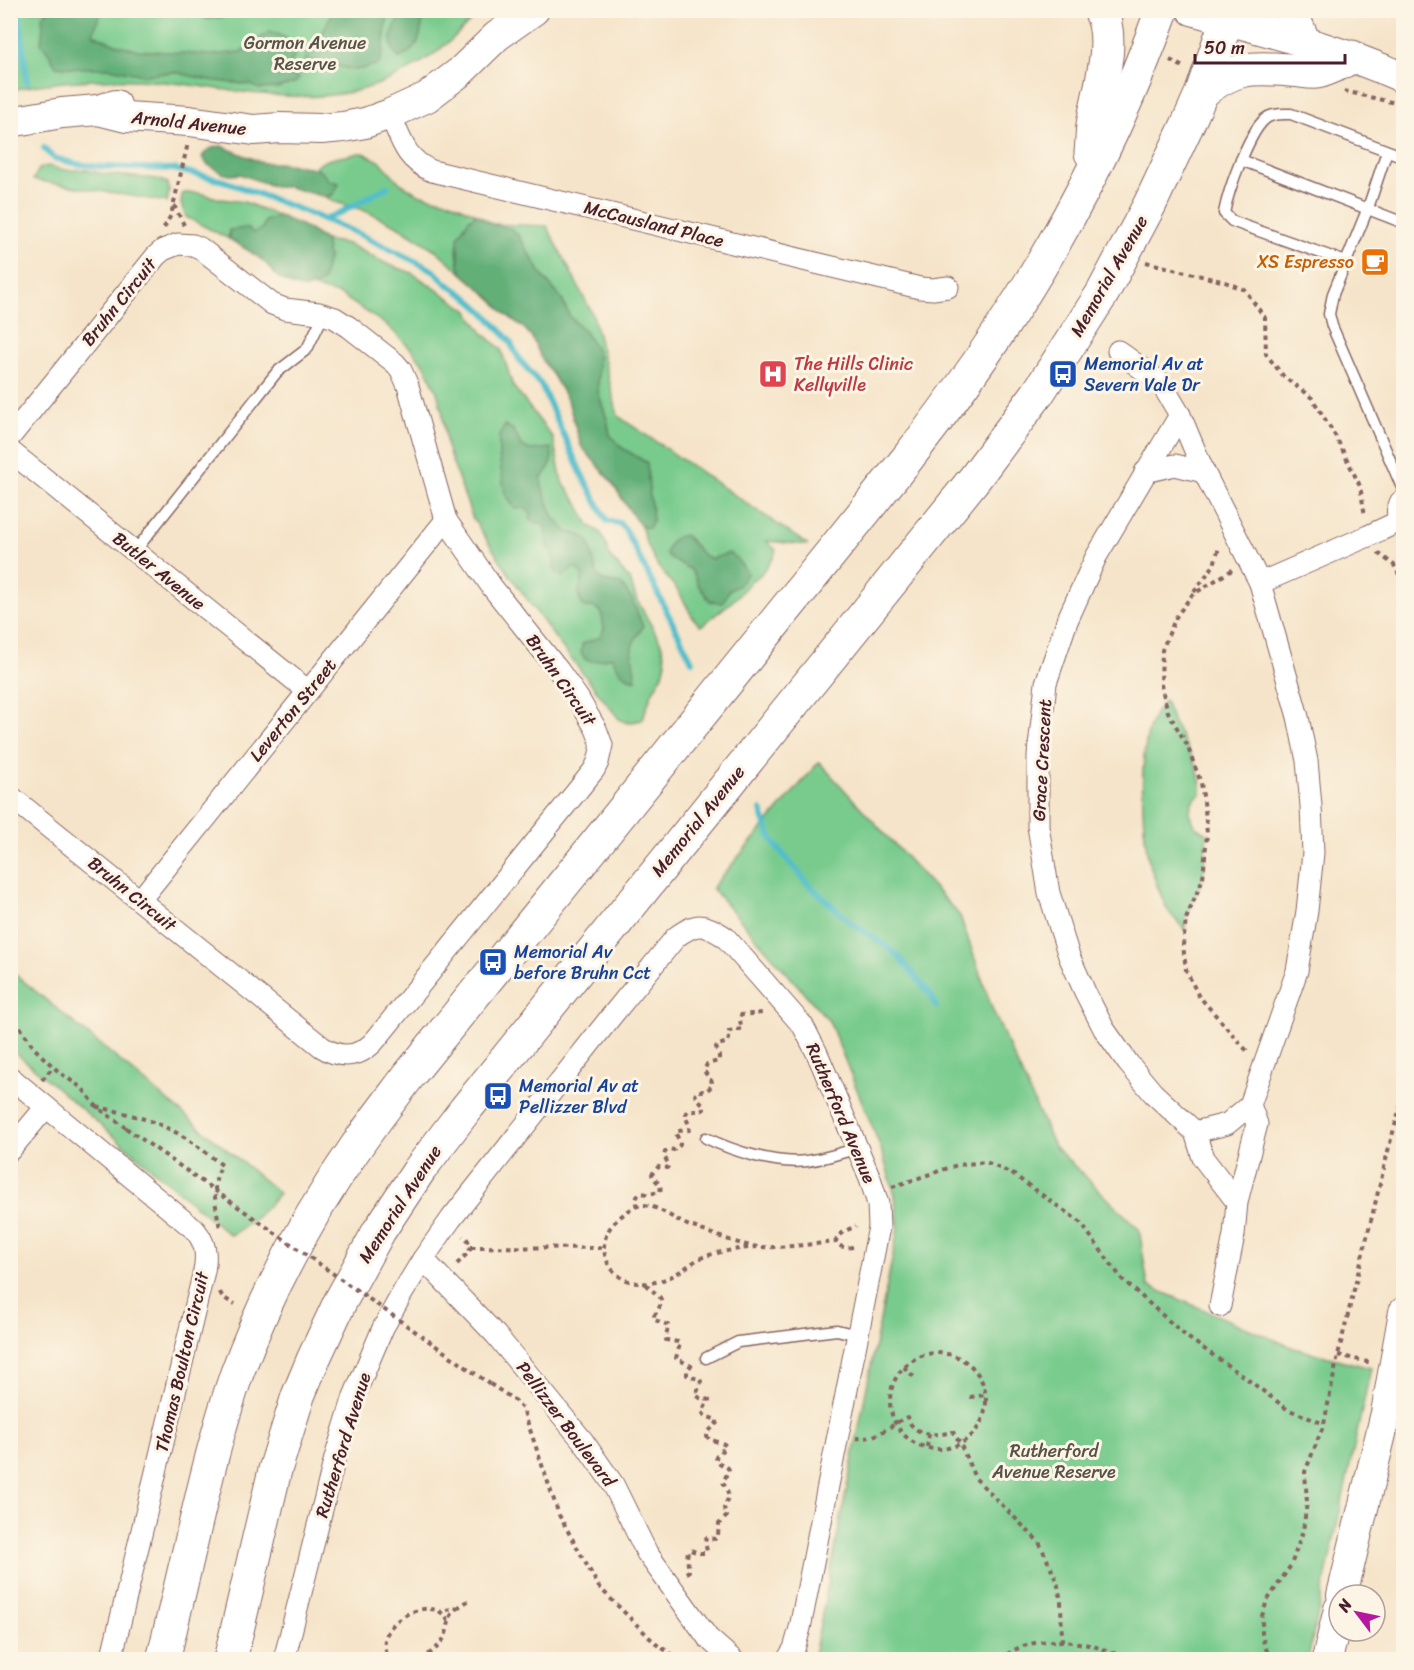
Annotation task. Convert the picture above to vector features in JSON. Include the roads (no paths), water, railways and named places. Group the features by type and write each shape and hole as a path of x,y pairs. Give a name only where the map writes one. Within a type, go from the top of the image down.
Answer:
{"main road":[{"path":"1090,179 1093,126 1107,43 1107,27 1100,10"},
{"path":"163,1659 213,1452 234,1383 277,1282 323,1198 355,1148 410,1074 951,404 1046,260 1090,179 1129,95 1162,10"},
{"path":"1290,10 1304,42"},
{"name":"Memorial Avenue","path":"230,1659 275,1470 298,1396 326,1329 379,1231 420,1168 465,1110 960,497 1031,402 1102,294 1150,204 1202,92 1228,15"},
{"path":"1202,92 1216,80 1231,72 1267,68 1317,72 1352,57"}],"street":[{"name":"Arnold Avenue","path":"10,122 62,113 98,111 128,102 192,103 225,108 257,117 280,128 321,129 365,123 416,103 444,85 497,36 534,10"},
{"path":"1192,10 1228,15 1352,57 1404,78"},
{"name":"McCausland Place","path":"390,114 406,151 424,168 432,171 920,288 948,287"},
{"name":"Bruhn Circuit","path":"10,437 156,256 170,246 185,244 200,248 278,307 324,314 335,318 401,370 408,387 446,520 492,587 579,698 602,745 594,770 371,1045 358,1054 350,1056 331,1053 322,1047 10,796"},
{"path":"1118,351 1161,383 1180,415 1204,472 1260,583 1298,717 1307,761 1313,854 1297,971 1250,1104 1227,1124 1195,1131 1203,1158 1237,1202"},
{"name":"Grace Crescent","path":"1180,415 1096,557 1067,621 1046,683 1038,756 1038,826 1049,893 1069,956 1104,1029 1153,1093 1195,1131"},
{"name":"Butler Avenue","path":"10,450 308,691"},
{"path":"1145,472 1175,465 1204,472"},
{"path":"1260,583 1404,519 1401,511 1404,505"},
{"name":"Leverton Street","path":"140,900 446,520"},
{"name":"Rutherford Avenue","path":"284,1659 335,1458 354,1396 383,1328 403,1292 451,1219 610,1018 676,937 690,927 702,925 725,937 803,1026 818,1053 858,1148 878,1204 879,1227 800,1628 794,1649 787,1659"},
{"name":"Thomas Boulton Circuit","path":"10,1077 195,1230 205,1248 204,1270 111,1659"},
{"path":"1220,1306 1234,1235 1237,1202 1257,1124 1250,1104"},
{"path":"10,1150 46,1107"},
{"name":"Pellizzer Boulevard","path":"423,1259 496,1335 583,1441 613,1484 647,1553 708,1638 733,1659"},
{"path":"1345,1583 1400,1356 1404,1312"},
{"path":"1327,1659 1331,1643"}],"lane":[{"path":"1346,262 1232,221 1224,213 1241,160 1256,129 1269,116 1279,113 1291,114 1404,157"},
{"path":"1386,151 1368,208 1333,294 1329,314 1332,327 1404,492"},
{"path":"1241,160 1404,223"},
{"path":"135,551 277,372 307,349 324,314"},
{"path":"706,1138 736,1151 781,1161 806,1161 858,1148"},
{"path":"706,1358 738,1342 837,1330 857,1335"}],"waterway":[{"path":"19,10 27,83"},
{"path":"44,148 54,158 77,164 174,169 224,181 359,234 427,267 467,297 509,340 519,359 541,385 581,473 607,521 619,523 625,529 692,661"},
{"path":"323,219 338,214 387,187"},
{"path":"761,810 769,834 777,847 807,883 851,923 897,955 931,995 936,1006"}],"place":[{"name":"XS Espresso","path":"1375,262"},
{"name":"The Hills Clinic Kellyville","path":"773,374"},
{"name":"Memorial Av at Severn Vale Dr","path":"1063,374"},
{"name":"Memorial Av before Bruhn Cct","path":"493,962"},
{"name":"Memorial Av at Pellizzer Blvd","path":"498,1096"}],"park label":[{"name":"Gormon Avenue Reserve","path":"305,53"},
{"name":"Rutherford Avenue Reserve","path":"1054,1461"}]}
